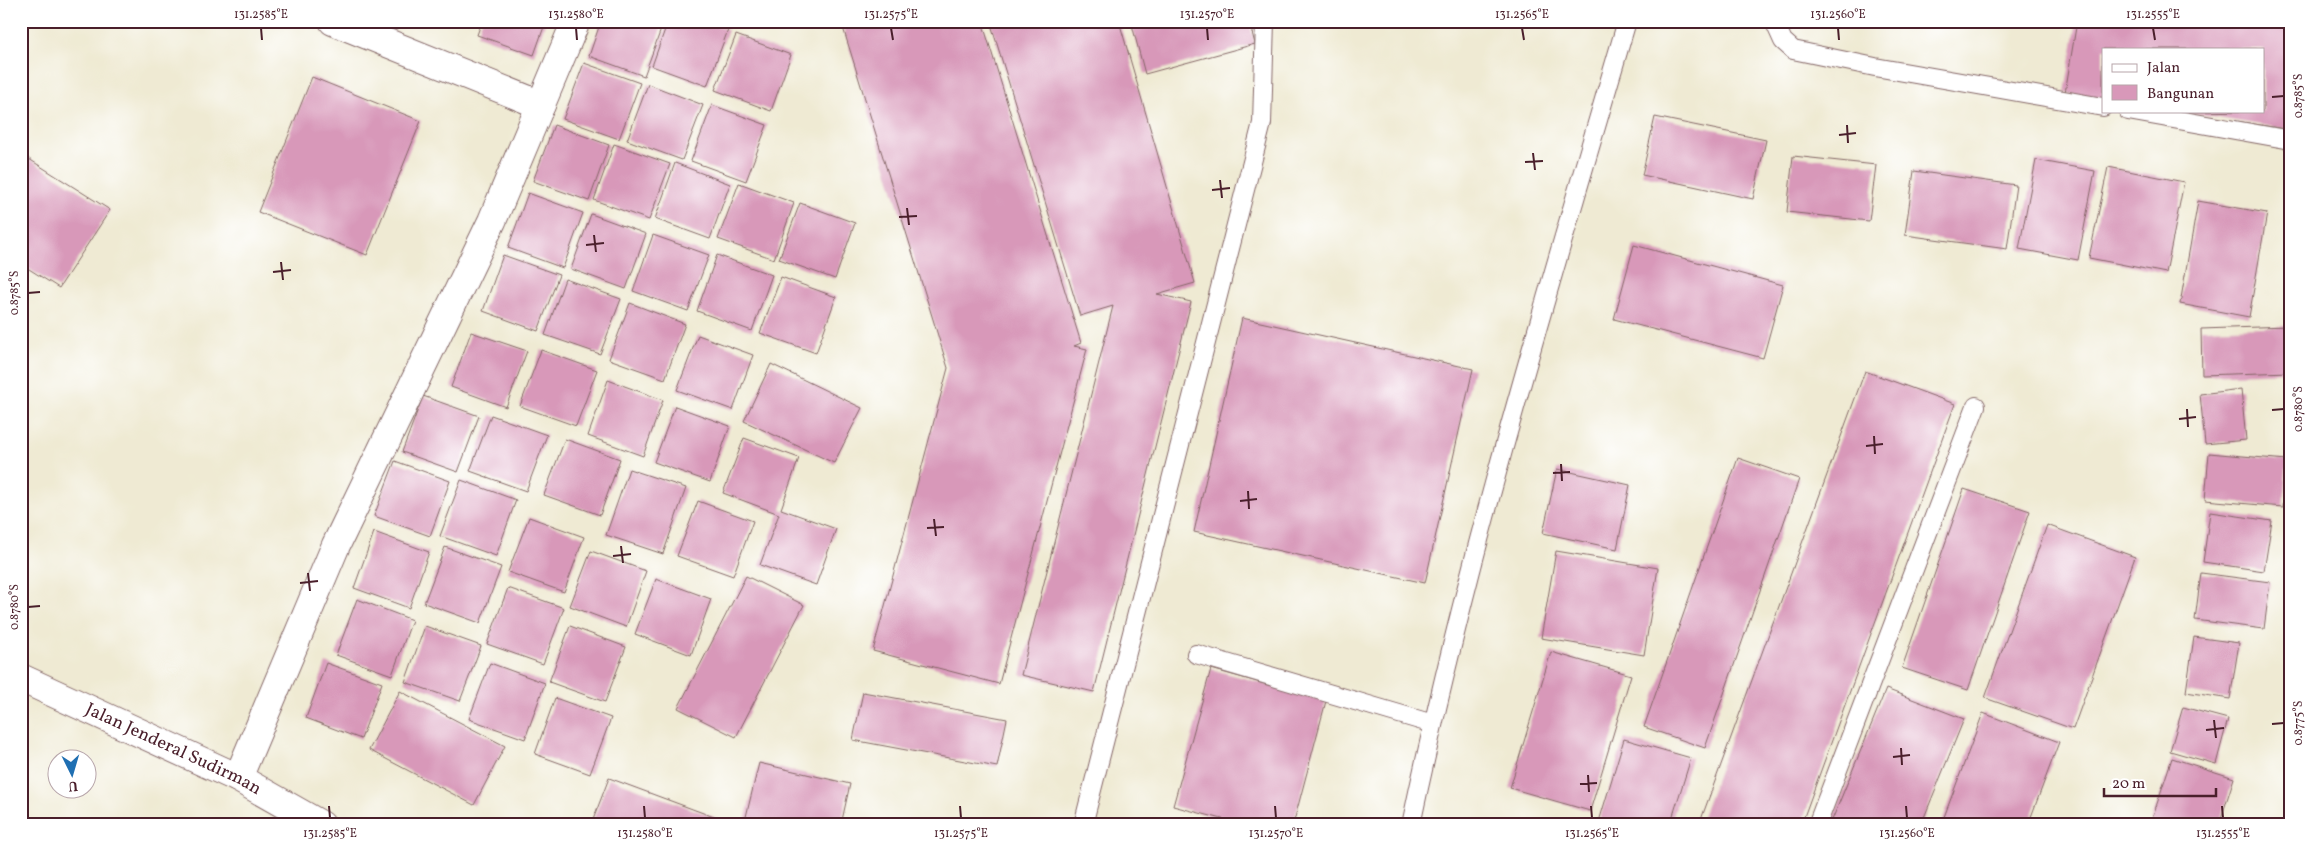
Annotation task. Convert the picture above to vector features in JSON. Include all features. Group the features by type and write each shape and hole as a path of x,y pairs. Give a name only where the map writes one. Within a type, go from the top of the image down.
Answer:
{"street":[{"path":"333,21 541,105"},
{"path":"238,778 336,545 492,221 576,21"},
{"name":"Jalan Jenderal Sudirman","path":"21,678 238,778 321,825"}],"lane":[{"path":"1083,825 1262,123 1264,21"},
{"path":"1411,825 1433,724 1509,425 1627,21"},
{"path":"1774,21 1783,41 1793,50 1875,67 2102,107"},
{"path":"2134,112 2291,140"},
{"path":"1817,825 1976,406"},
{"path":"1196,654 1433,724"}],"building":[{"path":"482,21 546,21 534,55 477,35"},
{"path":"601,21 664,21 644,76 589,56"},
{"path":"668,21 703,21 728,30 707,86 652,66"},
{"path":"841,21 982,21 1081,343 1074,346 1087,349 999,684 873,651 948,368"},
{"path":"990,21 1119,21 1195,283 1157,294 1191,302 1094,692 1021,675 1113,306 1080,316"},
{"path":"1131,21 1249,21 1255,44 1145,74"},
{"path":"2077,21 2291,21 2291,130 2181,112 2264,112 2264,48 2102,48 2102,100 2065,93"},
{"path":"736,35 791,55 771,111 715,90"},
{"path":"584,63 640,83 619,139 563,119"},
{"path":"312,77 421,121 367,255 258,212"},
{"path":"648,84 703,105 682,160 627,140"},
{"path":"712,105 767,125 746,181 691,161"},
{"path":"1655,117 1766,140 1753,199 1642,175"},
{"path":"554,125 609,145 589,201 533,181"},
{"path":"614,144 670,164 649,220 594,200"},
{"path":"21,154 110,210 59,288 21,264"},
{"path":"1793,156 1876,165 1869,221 1787,212"},
{"path":"2036,160 2095,171 2078,260 2019,249"},
{"path":"675,163 730,184 710,239 655,219"},
{"path":"2108,167 2184,182 2166,273 2089,258"},
{"path":"1914,171 2016,185 2007,249 1905,235"},
{"path":"739,183 794,203 774,259 718,239"},
{"path":"528,193 583,213 563,268 508,248"},
{"path":"2198,201 2267,213 2249,317 2180,304"},
{"path":"800,203 855,223 835,279 779,259"},
{"path":"591,214 646,234 626,289 571,269"},
{"path":"653,235 709,255 688,311 633,291"},
{"path":"1634,245 1783,285 1763,358 1614,319"},
{"path":"503,255 559,275 538,331 483,311"},
{"path":"717,255 772,275 752,331 697,311"},
{"path":"781,277 836,297 816,353 760,333"},
{"path":"565,279 621,299 600,354 545,335"},
{"path":"630,303 685,324 665,379 609,359"},
{"path":"1242,318 1473,369 1425,583 1194,532"},
{"path":"2288,326 2290,372 2202,375 2201,329"},
{"path":"471,332 527,351 506,407 451,387"},
{"path":"698,335 753,355 733,410 677,390"},
{"path":"541,350 597,370 576,426 520,406"},
{"path":"771,364 862,408 834,463 744,421"},
{"path":"1865,371 1955,404 1801,825 1699,825"},
{"path":"608,380 663,400 643,456 588,436"},
{"path":"2241,389 2246,440 2205,444 2200,394"},
{"path":"423,396 479,416 458,472 402,452"},
{"path":"675,406 730,426 710,482 654,462"},
{"path":"491,415 547,435 526,491 470,471"},
{"path":"744,438 799,458 781,509 836,529 816,585 760,565 779,514 723,493"},
{"path":"565,439 620,459 600,515 544,495"},
{"path":"2209,453 2287,460 2283,507 2205,500"},
{"path":"1738,458 1799,479 1705,748 1644,727"},
{"path":"395,461 450,481 430,536 374,516"},
{"path":"629,469 686,488 663,554 606,535"},
{"path":"1557,469 1630,485 1617,549 1543,533"},
{"path":"461,480 516,500 496,556 440,536"},
{"path":"1964,489 2030,511 1968,690 1902,668"},
{"path":"698,501 753,521 733,576 677,556"},
{"path":"2210,512 2272,521 2264,571 2203,562"},
{"path":"529,517 584,537 564,592 508,572"},
{"path":"2047,525 2135,557 2073,729 1985,698"},
{"path":"374,532 429,552 409,608 354,588"},
{"path":"445,547 501,567 480,623 424,603"},
{"path":"591,551 646,571 626,627 570,606"},
{"path":"1556,551 1658,568 1644,655 1541,638"},
{"path":"2201,573 2270,582 2264,629 2195,620"},
{"path":"746,576 804,605 736,737 678,708"},
{"path":"656,579 711,599 691,655 635,634"},
{"path":"508,588 564,608 543,664 487,644"},
{"path":"357,599 412,620 392,675 336,655"},
{"path":"425,626 481,646 460,701 405,682"},
{"path":"570,626 626,647 605,702 549,682"},
{"path":"2194,637 2239,643 2230,699 2186,692"},
{"path":"1551,652 1631,675 1590,811 1510,788"},
{"path":"326,663 382,683 361,739 306,718"},
{"path":"490,663 545,683 525,739 469,719"},
{"path":"1211,669 1326,701 1293,825 1245,825 1173,806"},
{"path":"1886,689 1964,719 1921,825 1830,825"},
{"path":"400,691 505,746 474,805 369,750"},
{"path":"863,692 1007,719 997,767 853,740"},
{"path":"555,698 611,718 590,774 535,754"},
{"path":"2183,707 2228,719 2216,764 2170,751"},
{"path":"1983,713 2059,742 2028,825 1941,825"},
{"path":"1624,739 1691,758 1670,825 1598,825"},
{"path":"2172,758 2234,778 2219,825 2150,825"},
{"path":"759,763 850,784 841,825 744,825"},
{"path":"609,778 722,820 721,825 591,825"}]}
